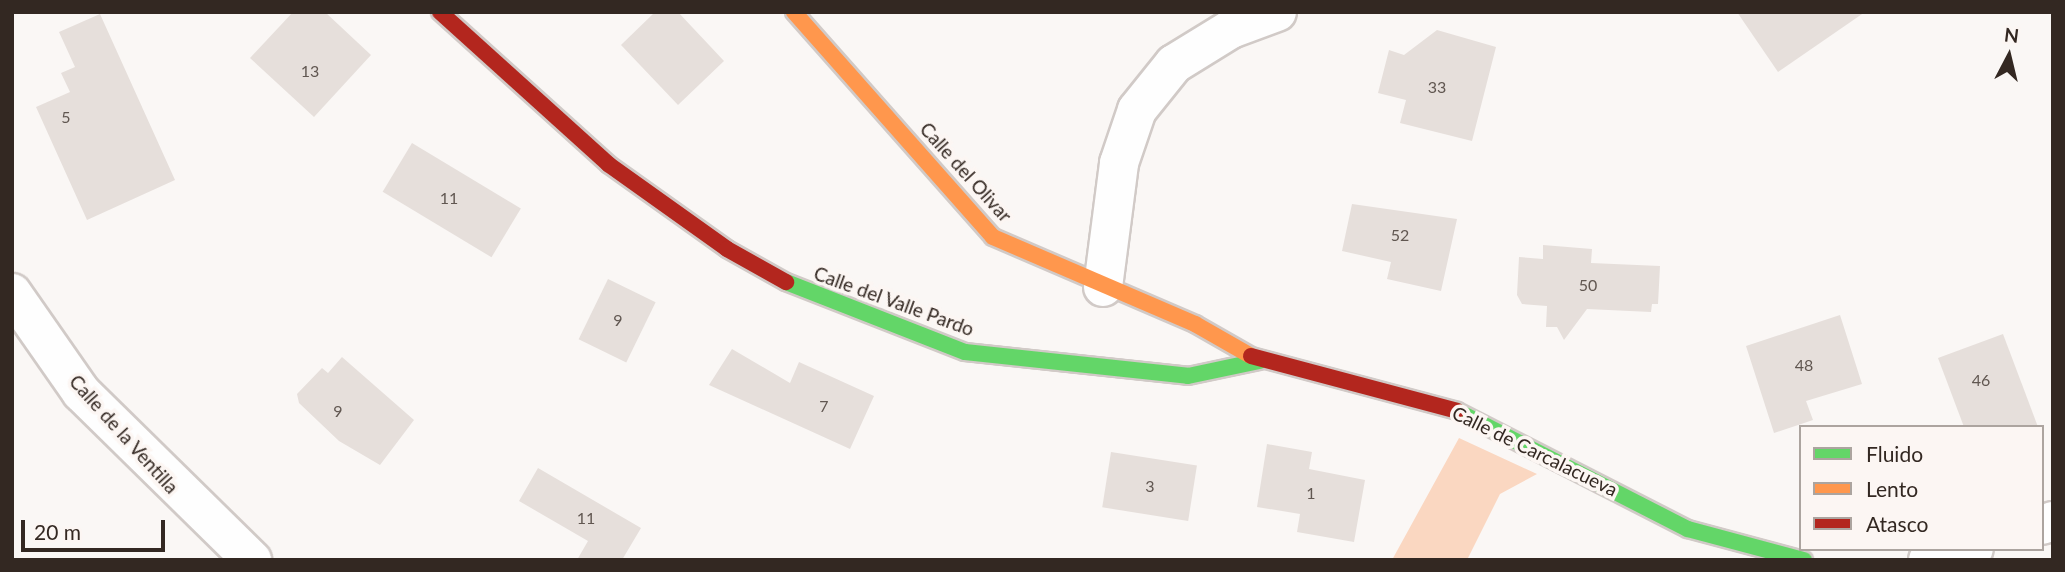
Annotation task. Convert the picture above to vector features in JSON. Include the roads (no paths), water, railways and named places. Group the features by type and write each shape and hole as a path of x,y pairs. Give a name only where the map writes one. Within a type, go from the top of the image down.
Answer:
{"street":[{"name":"Calle del Valle Pardo","path":"440,12 608,164 727,249 812,297 965,352 1188,376 1259,360"},
{"name":"Calle del Olivar","path":"794,12 993,237 1103,287 1195,324 1259,360"},
{"path":"1103,287 1119,163 1137,110 1174,64 1231,29 1277,12"},
{"name":"Calle de la Ventilla","path":"12,293 81,392 189,505 252,560"},
{"name":"Calle de Carcalacueva","path":"1259,360 1329,372 1462,412 1688,529 1804,560"},
{"path":"1928,560 1966,551"}]}
